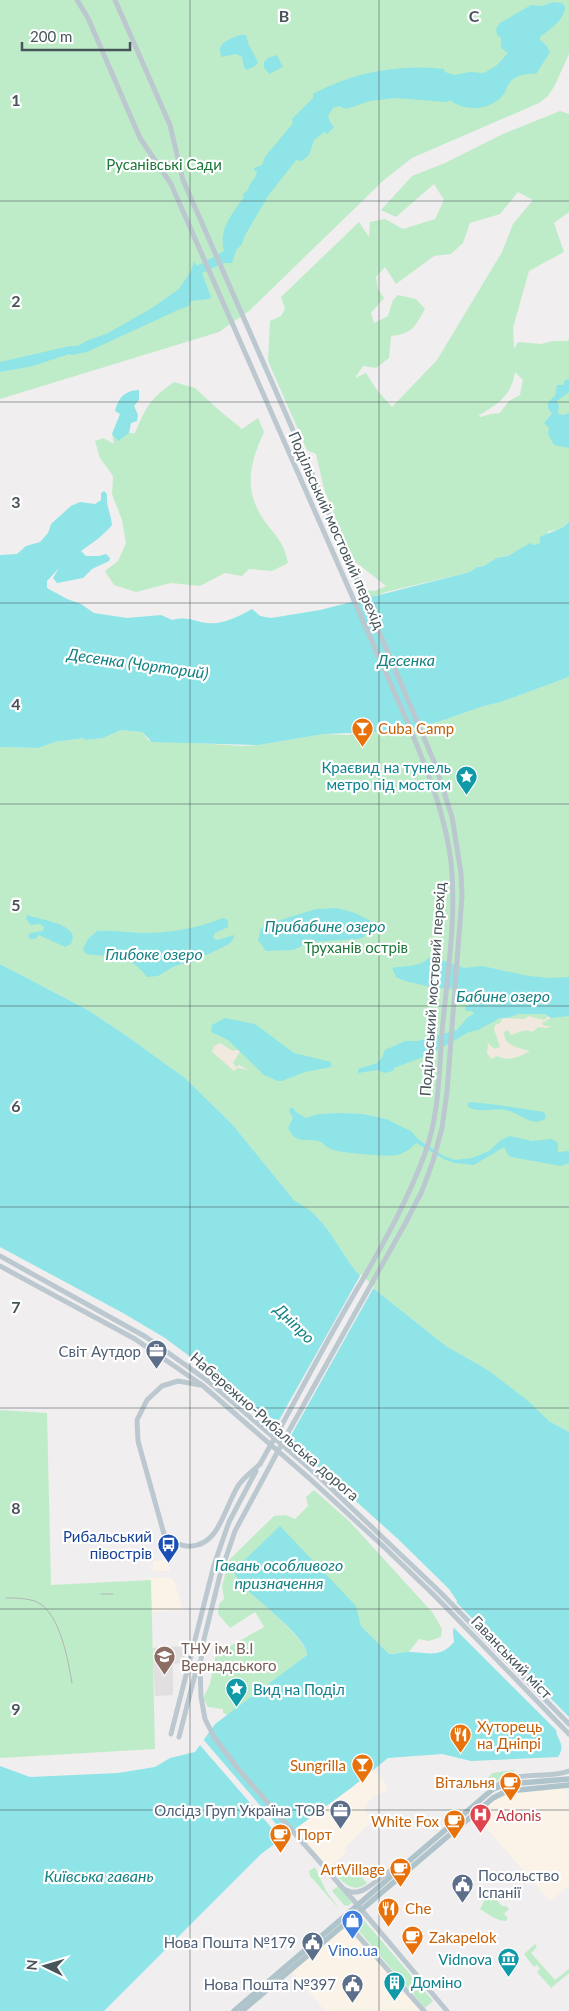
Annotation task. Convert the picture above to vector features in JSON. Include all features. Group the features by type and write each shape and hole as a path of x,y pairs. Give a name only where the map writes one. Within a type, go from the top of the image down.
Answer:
{"main road":[{"name":"Подільський мостовий перехід","path":"77,0 88,18 140,138 171,184 198,243 431,778 446,830 452,876 450,942 438,1089 432,1127 425,1154 412,1188 399,1214 237,1505 214,1565 171,1734"},
{"name":"Подільський мостовий перехід","path":"115,0 170,125 184,180 314,478 435,764 447,799 455,833 461,873 462,896 447,1092 442,1128 434,1161 422,1191 405,1224 235,1531 220,1575 179,1737"},
{"name":"Набережно-Рибальська дорога","path":"0,1256 146,1336 208,1381 315,1473 438,1595"},
{"name":"Набережно-Рибальська дорога","path":"0,1266 135,1339 202,1385 309,1478 438,1595"},
{"path":"202,1385 178,1381 168,1383 153,1393 140,1412 137,1424 138,1441 162,1529 168,1537 180,1544 191,1547 206,1542 215,1532 238,1485 260,1464"},
{"name":"Гаванський міст","path":"438,1595 569,1724"},
{"name":"Гаванський міст","path":"438,1595 569,1734"},
{"name":"Подільський мостовий перехід","path":"203,1643 200,1668 201,1697 205,1719 214,1737 239,1770 360,1907 447,2011"},
{"path":"360,1907 403,1866 496,1784 505,1779 569,1771"},
{"path":"489,1792 506,1784 569,1779"},
{"path":"242,2011 360,1907 498,1794 507,1791 569,1785"},
{"path":"342,1887 352,1893 361,1892 389,1870 403,1866"},
{"path":"234,2011 345,1920"},
{"path":"345,1920 424,2011"}],"shaded area":[{"path":"168,1560 169,1571 153,1571 153,1561"},
{"path":"167,1577 174,1580 183,1610 150,1612 148,1578"},
{"path":"189,1646 184,1663 173,1664 173,1695 155,1696 152,1648"},
{"path":"374,1769 384,1782 387,1791 373,1796 365,1805 367,1807 364,1810 373,1820 345,1848 347,1852 329,1868 295,1829"},
{"path":"563,1788 567,1792 569,1815 569,1886 550,1901 475,1815 501,1795"},
{"path":"347,1928 420,2011 325,2011 291,1971"}],"green space":[{"name":"Русанівські Сади","path":"0,0 569,0 569,54 548,96 539,103 412,158 384,180 249,311 219,332 0,399"},
{"path":"560,111 569,114 569,212 554,223 564,252 529,271 513,328 514,349 518,342 541,344 553,341 567,341 569,339 569,521 560,530 549,531 536,545 530,544 508,556 496,558 470,572 386,592 370,598 365,590 375,591 386,586 353,560 324,489 316,454 307,450 268,361 270,321 281,316 285,309 281,297 359,222 369,237 370,222 385,219 403,229 435,219 444,200 434,184 396,217 381,210 412,176 445,163 503,134","holes":["518,192 533,200 513,224 502,252 437,360 392,407 377,390 366,373 355,378 363,366 376,368 389,358 391,336 404,333 412,328 425,309 416,299 398,295 393,300 388,316 374,323 371,313 384,298 378,289 376,277 385,267 396,284 434,256 451,254 463,243 470,223 500,214","515,372 523,380 520,395 509,401 500,413 480,417 479,415 498,403 507,393 511,387"]},
{"path":"174,382 195,388 242,429 258,418 264,432 252,467 251,489 259,512 280,542 288,563 272,571 249,569 242,576 225,573 200,586 171,583 136,592 114,585 105,571 118,561 126,543 122,520 112,494 113,476 100,458 95,441 103,438 114,444 112,434 118,440 129,433 135,433 150,403"},
{"name":"Труханів острів","path":"569,677 569,1432 549,1421 488,1370 446,1346 368,1284 354,1269 319,1219 294,1200 232,1124 185,1078 88,1010 0,964 0,747 38,748 55,742 84,738 85,740 103,738 121,730 142,732 148,740 157,742 243,746 324,734 348,735 373,731 382,732 441,721 501,702"},
{"path":"0,1410 47,1413 51,1585 151,1580 155,1749 0,1758"},
{"path":"314,1490 350,1522 433,1613 442,1629 441,1637 429,1641 419,1639 409,1652 389,1654 361,1626 359,1620 240,1583 289,1629 305,1648 307,1655 228,1715 223,1713 223,1709 208,1707 204,1696 210,1684 216,1654 264,1627 255,1612 230,1628 218,1614 219,1604 224,1599 222,1586 229,1560 274,1516 286,1515 295,1519 308,1506 306,1497"},
{"path":"514,1770 514,1774 502,1777 490,1786 487,1785 487,1779 492,1773"},
{"path":"315,1867 326,1891 340,1910 310,1876 309,1871"},
{"path":"340,1870 345,1874 349,1870 353,1874 356,1871 367,1883 354,1888 335,1874"},
{"path":"338,1886 352,1903 348,1906 344,1905 332,1891"},
{"path":"486,1888 502,1906 506,1906 509,1909 504,1914 508,1918 506,1921 495,1918 480,1909 485,1899 482,1893"},
{"path":"362,1918 433,2001 425,2008 354,1925"},
{"path":"535,1944 537,1947 531,1953 555,1980 569,1969 569,1973 551,1988 537,1972 540,1969 537,1965 534,1967 524,1954"}],"sand":[{"path":"528,1016 544,1020 549,1016 551,1018 542,1023 544,1026 551,1026 546,1028 539,1027 532,1032 524,1031 511,1035 508,1030 504,1032 509,1043 530,1051 514,1058 506,1059 497,1056 491,1059 487,1053 488,1043 494,1049 500,1047 494,1029 495,1025 500,1023 503,1018 525,1019"},
{"path":"220,1043 233,1051 239,1049 240,1051 233,1063 236,1067 239,1065 249,1070 238,1068 234,1071 212,1052 214,1046"}],"water":[{"path":"553,2 562,3 565,7 559,20 540,37 540,40 547,46 550,52 536,74 523,75 513,79 503,95 491,104 484,107 470,108 463,107 450,100 447,102 395,98 370,101 346,109 339,106 333,108 328,116 334,127 327,134 324,132 314,140 309,155 302,161 296,160 268,196 244,237 242,244 236,250 232,263 224,263 202,273 211,297 209,299 191,301 189,306 87,352 69,354 33,366 0,372 0,362 70,346 78,346 108,333 152,308 179,289 191,271 194,261 197,266 224,251 223,236 225,228 231,215 244,197 243,194 248,190 255,177 257,172 254,168 262,165 265,157 293,123 292,119 313,98 313,94 344,80 377,71 427,68 444,69 445,72 454,75 470,72 484,73 496,66 508,53 501,48 501,38 497,35 496,29 500,23 531,5 542,6"},
{"path":"240,35 246,35 258,62 247,70 244,67 242,57 236,54 222,57 220,52 224,43"},
{"path":"277,55 283,67 269,74 264,67 264,62 268,58"},
{"path":"569,379 569,392 557,401 559,406 558,414 569,413 569,448 554,445 548,434 549,428 544,423 552,414 548,408 548,402 555,396 557,385 563,385 565,380"},
{"path":"139,390 139,400 134,406 138,415 137,421 131,423 129,433 118,441 112,434 120,414 115,411 120,398 126,393"},
{"name":"Десенка","path":"104,491 107,494 112,525 81,551 86,556 106,554 110,558 109,561 92,569 83,578 57,583 53,578 59,568 47,581 47,588 81,604 94,613 127,618 161,615 172,620 187,619 219,623 252,609 260,616 271,618 320,610 470,572 496,558 508,556 530,543 534,545 540,543 540,537 560,529 569,521 569,677 501,702 402,731 324,734 259,745 152,742 142,732 121,730 103,738 85,740 84,738 55,742 38,748 0,747 0,555 17,554 26,546 40,542 48,533 51,524 71,506 80,502 95,504 101,500 101,493"},
{"name":"Прибабине озеро","path":"337,908 355,913 379,925 379,928 366,933 366,936 359,939 311,942 293,950 266,951 258,940 261,928 264,925 316,909"},
{"path":"27,915 53,922 66,928 73,936 71,944 65,947 39,935 35,939 30,939 28,936 30,933 43,931 44,927 40,924 31,925 26,919"},
{"name":"Глибоке озеро","path":"223,918 228,920 228,927 215,933 213,938 217,940 234,935 229,944 209,954 173,967 158,976 147,977 133,963 127,960 113,956 86,954 83,949 88,939 97,931 164,932 194,927"},
{"name":"Бабине озеро","path":"433,957 464,968 482,966 529,976 569,977 569,1016 551,1018 545,1014 518,1014 507,1018 500,1018 478,1030 469,1032 431,1054 394,1068 393,1071 384,1073 378,1070 358,1073 358,1069 378,1062 385,1050 405,1041 418,1041 457,1030 468,1017 474,1014 472,1011 466,1011 465,1009 466,1006 480,1001 479,997 468,996 469,993 462,989 435,988 405,981 396,977 392,968 416,965"},
{"path":"0,964 88,1010 185,1078 232,1124 294,1200 312,1212 321,1222 353,1267 368,1284 446,1346 488,1370 528,1401 549,1421 569,1432 569,1721 556,1731 561,1746 558,1757 471,1761 442,1754 388,1758 351,1788 261,1854 104,2011 0,2011 0,1766 30,1777 118,1773 155,1767 170,1758 195,1752 215,1724 307,1655 305,1647 299,1638 241,1584 233,1571 280,1526 356,1606 361,1626 389,1654 409,1652 438,1653 449,1647 454,1642 453,1632 457,1601 449,1589 398,1539 299,1450 292,1438 271,1424 223,1381 165,1338 123,1313 0,1247"},
{"path":"225,1018 255,1024 294,1053 331,1062 331,1067 305,1072 282,1081 264,1075 228,1040 211,1032 212,1025"},
{"path":"469,1102 544,1112 546,1118 536,1122 506,1110 476,1110 467,1106"},
{"path":"290,1108 293,1108 306,1118 318,1114 339,1113 363,1114 386,1119 411,1131 419,1140 454,1160 472,1158 489,1151 501,1140 510,1136 532,1141 552,1139 558,1143 558,1152 569,1151 569,1163 561,1166 511,1157 504,1147 474,1165 454,1163 416,1143 402,1154 396,1155 339,1151 330,1149 316,1140 303,1140 291,1134 288,1128 293,1118 289,1111"}],"pier":[{"path":"361,1274 374,1287 289,1439 274,1429"},
{"path":"455,1601 569,1717 569,1724 561,1729 559,1733 451,1625"},
{"path":"202,1738 288,1838 284,1842 199,1744"}],"railway":[{"path":"101,1594 113,1594"},
{"path":"6,1598 37,1602 52,1616 62,1638 72,1683"}],"place":[{"name":"Cuba Camp","path":"362,747"},
{"name":"Краєвид на тунель метро під мостом","path":"467,795"},
{"name":"Світ Аутдор","path":"157,1370"},
{"name":"Рибальський півострів","path":"168,1564"},
{"name":"ТНУ ім. В.І Вернадського","path":"165,1676"},
{"name":"Вид на Поділ","path":"237,1708"},
{"name":"Хуторець на Дніпрі","path":"461,1754"},
{"name":"Sungrilla","path":"362,1784"},
{"name":"Вітальня","path":"511,1801"},
{"name":"Олсідз Груп Україна ТОВ","path":"341,1829"},
{"name":"Adonis","path":"480,1834"},
{"name":"White Fox","path":"455,1840"},
{"name":"Порт","path":"281,1853"},
{"name":"ArtVillage","path":"401,1888"},
{"name":"Посольство Іспанії","path":"462,1903"},
{"name":"Che","path":"389,1927"},
{"name":"Vino.ua","path":"353,1940"},
{"name":"Zakapelok","path":"413,1956"},
{"name":"Нова Пошта №179","path":"312,1961"},
{"name":"Vidnova","path":"508,1978"},
{"name":"Доміно","path":"395,2001"},
{"name":"Нова Пошта №397","path":"352,2003"}],"water label":[{"name":"Десенка (Чорторий)","path":"138,663"},
{"name":"Дніпро","path":"295,1323"},
{"name":"Гавань особливого призначення","path":"279,1573"},
{"name":"Київська гавань","path":"99,1875"}]}
